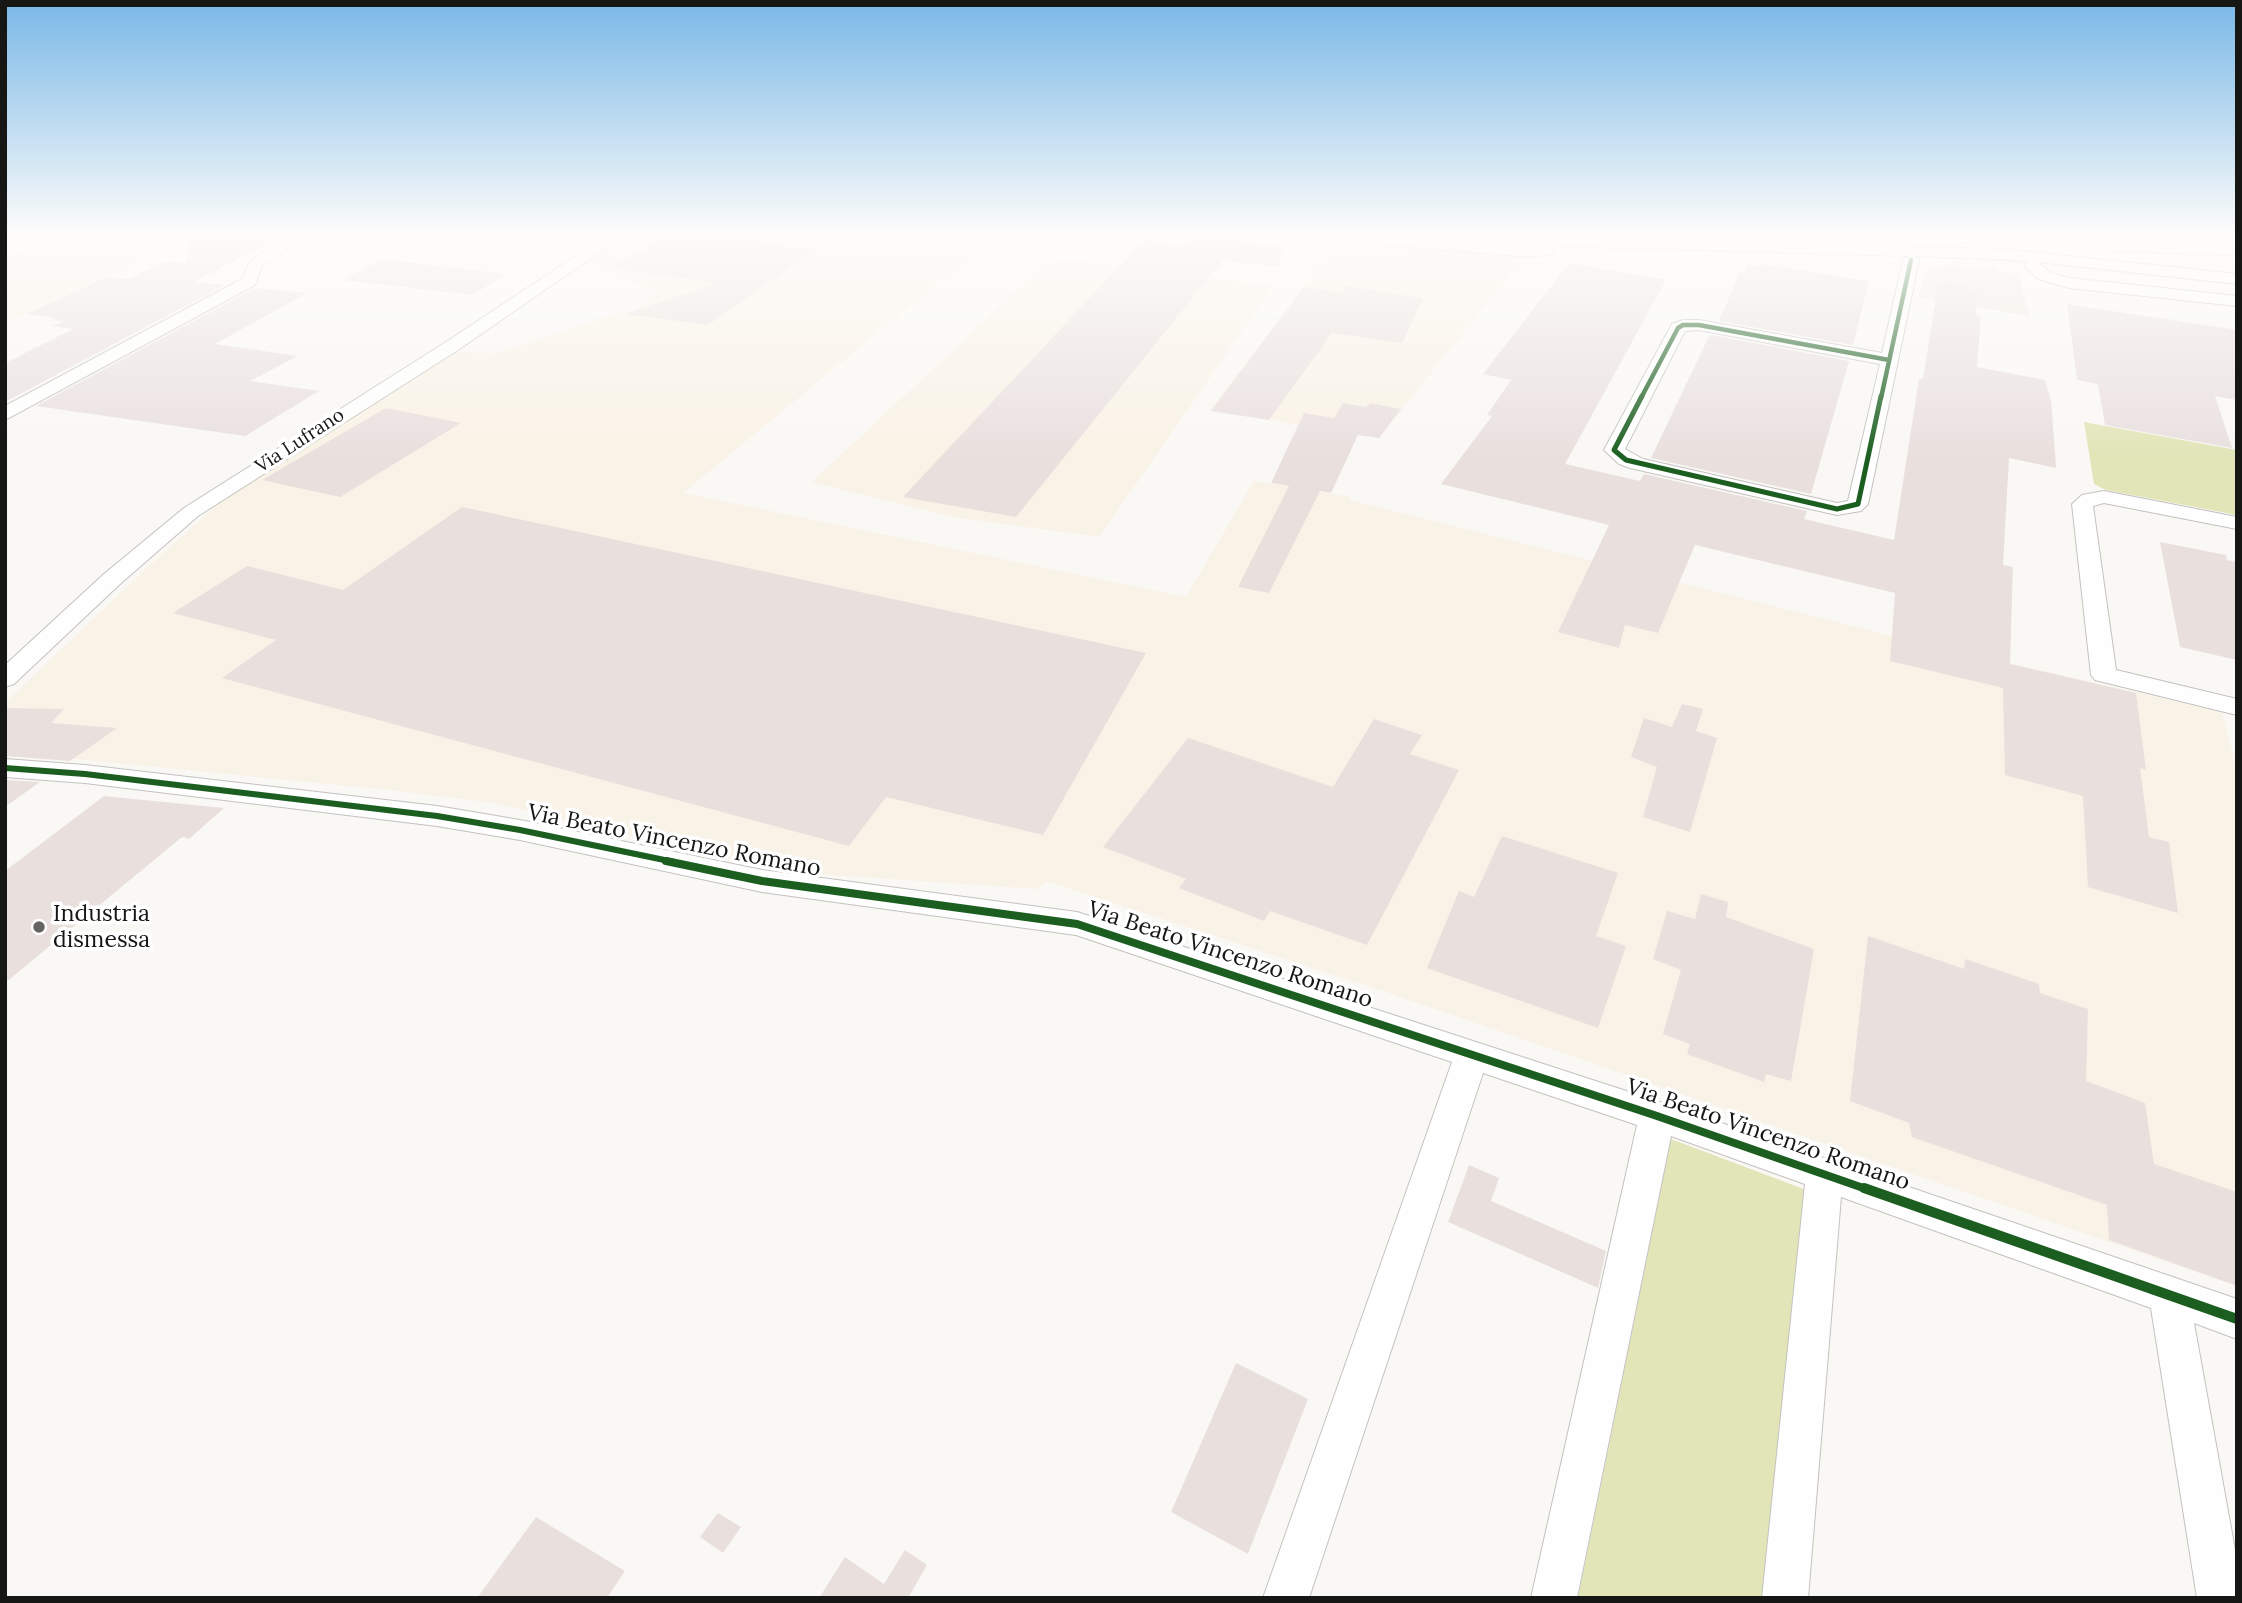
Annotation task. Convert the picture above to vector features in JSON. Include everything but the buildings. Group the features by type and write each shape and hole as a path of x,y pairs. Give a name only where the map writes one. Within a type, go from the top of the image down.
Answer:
{"street":[{"path":"5,414 199,309"},
{"name":"Via Lufrano","path":"5,679 112,579 191,512 507,309"},
{"path":"1889,360 1699,325 1683,326 1678,328 1614,450 1626,460 1637,464 1837,509 1854,507 1858,503 1900,309"},
{"path":"2237,523 2104,498 2088,499 2082,504 2104,675 2237,706"},
{"name":"Via Beato Vincenzo Romano","path":"5,768 85,774 437,817 520,830 762,881 1077,924 1657,1116 2237,1319"},
{"path":"1286,1598 1472,1054"},
{"name":"Via Beato Vincenzo Romano","path":"1554,1598 1657,1116"},
{"name":"Via Beato Vincenzo Romano","path":"1785,1598 1824,1176"},
{"path":"2169,1296 2220,1598"}],"shaded area":[{"path":"5,309 36,309 5,323"},
{"path":"635,309 907,309 683,493 1186,597 1254,481 1351,497 1349,500 1892,636 2222,712 2237,772 2237,1286 1386,992 1046,881 1038,889 815,874 758,866 495,803 5,752 5,703 151,564 224,499 456,352 497,353 624,311 629,313"},
{"path":"997,309 1258,309 1099,537 953,517 812,482"},
{"path":"1286,309 1483,309 1379,438 1210,410"},
{"path":"1988,309 2028,309 2030,316"}],"green space":[{"path":"2084,422 2237,450 2237,515 2106,490 2094,484"},
{"path":"1671,1139 1809,1191 1765,1598 1578,1598"}],"cycle path":[{"path":"1889,360 1699,325 1683,325 1678,328 1614,450 1626,460 1637,464 1837,509 1854,507 1858,504 1900,309"},
{"path":"5,768 85,774 437,816 520,830 762,881 1077,924 1657,1116 2237,1319"}],"place":[{"name":"Industria dismessa","path":"39,927"}]}
